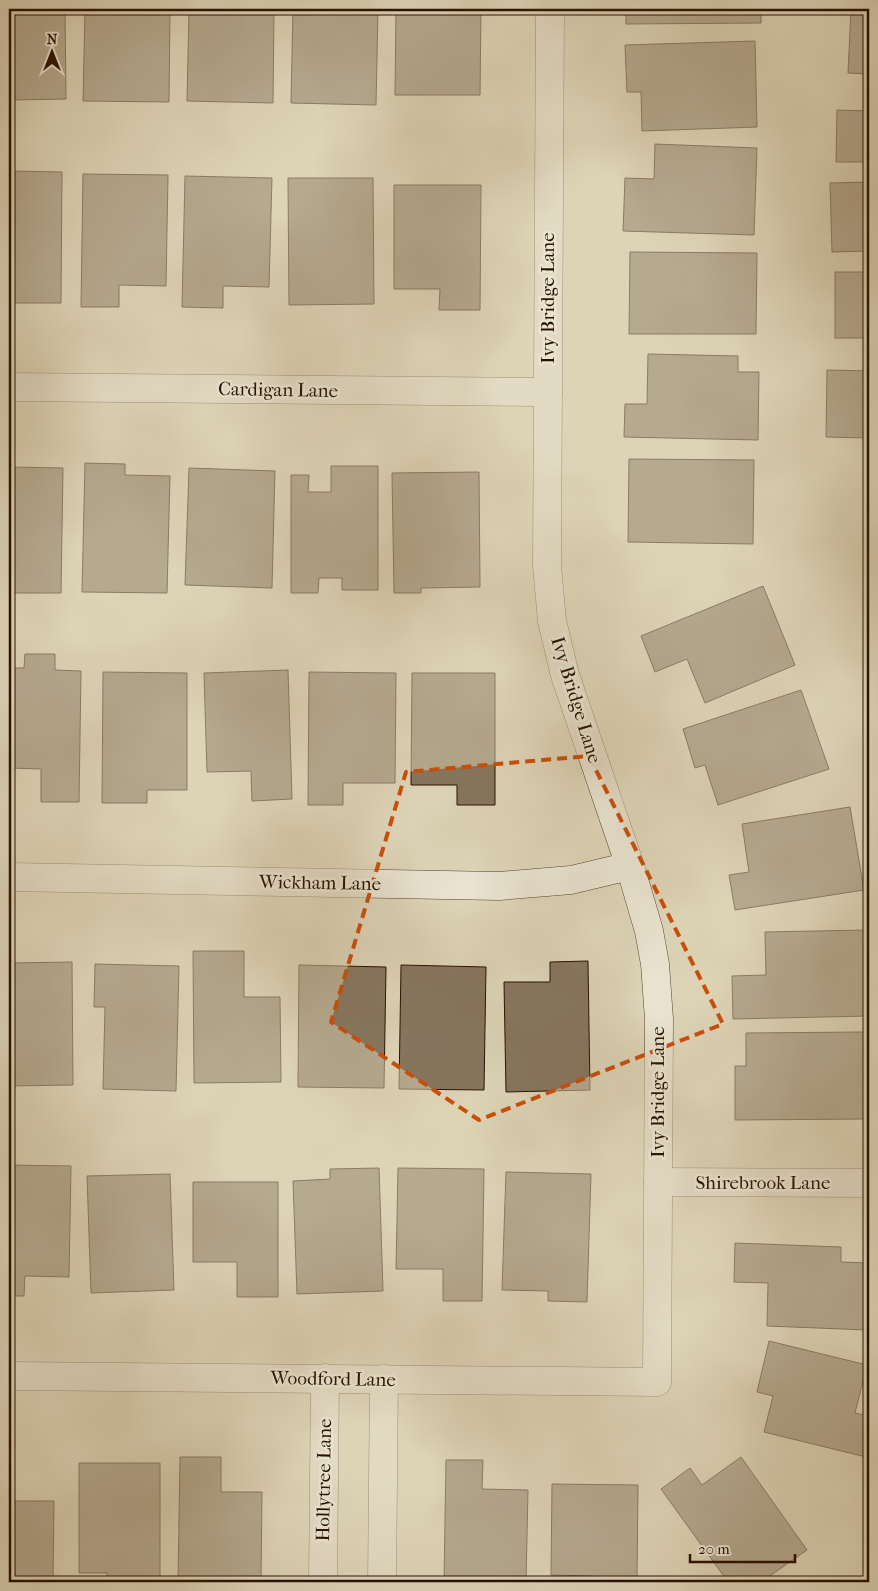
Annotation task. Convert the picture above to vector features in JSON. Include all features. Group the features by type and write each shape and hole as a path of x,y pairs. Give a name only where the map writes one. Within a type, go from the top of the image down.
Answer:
{"street":[{"name":"Ivy Bridge Lane","path":"550,9 547,566 552,621 565,675 630,866 649,931 658,996 657,1382"},
{"name":"Cardigan Lane","path":"9,387 548,392"},
{"name":"Wickham Lane","path":"9,877 499,886 571,880 630,866"},
{"name":"Shirebrook Lane","path":"658,1182 869,1183"},
{"name":"Woodford Lane","path":"9,1376 657,1382"},
{"name":"Hollytree Lane","path":"323,1582 325,1378"},
{"path":"382,1582 384,1379"}],"highlighted area":[{"path":"589,756 723,1024 479,1120 331,1022 406,772"}],"building":[{"path":"9,9 65,9 66,99 9,100"},
{"path":"85,9 170,9 169,102 83,101"},
{"path":"189,9 274,9 273,103 187,101"},
{"path":"293,9 378,9 376,105 291,103"},
{"path":"396,9 481,9 480,95 395,95"},
{"path":"626,9 761,9 761,23 626,24"},
{"path":"851,9 869,9 869,74 848,73"},
{"path":"755,41 757,127 642,131 641,92 627,92 625,45"},
{"path":"837,110 869,111 869,162 836,162"},
{"path":"655,144 757,148 754,235 623,231 625,178 654,179"},
{"path":"9,171 62,172 61,303 9,303"},
{"path":"83,174 168,175 166,286 119,285 119,307 81,307"},
{"path":"185,176 272,178 269,287 223,286 223,308 182,307"},
{"path":"288,178 373,178 374,304 289,305"},
{"path":"869,182 869,251 832,252 830,183"},
{"path":"394,185 481,185 480,310 439,310 440,289 394,289"},
{"path":"630,252 757,253 756,334 629,334"},
{"path":"835,272 869,272 869,338 835,338"},
{"path":"648,354 738,356 738,372 759,372 758,440 624,437 625,404 647,404"},
{"path":"827,370 869,371 869,438 826,437"},
{"path":"629,459 754,460 753,544 628,542"},
{"path":"85,463 125,464 125,475 170,476 167,593 82,592"},
{"path":"331,466 378,466 378,590 342,590 342,578 319,578 318,593 291,593 291,475 309,475 308,492 331,492"},
{"path":"9,467 63,468 61,593 9,593"},
{"path":"189,468 275,471 272,588 185,585"},
{"path":"479,472 480,587 421,588 421,593 394,593 392,473"},
{"path":"763,586 795,665 705,703 687,659 655,672 641,636"},
{"path":"25,654 55,654 55,670 81,671 79,802 41,802 41,769 9,768 9,668 24,668"},
{"path":"288,670 292,799 252,801 251,771 207,772 204,673"},
{"path":"103,672 187,673 187,790 147,790 147,803 102,803"},
{"path":"309,672 396,673 395,783 343,783 343,805 308,805"},
{"path":"412,673 495,673 495,805 457,805 457,785 411,785"},
{"path":"801,690 829,769 718,805 705,765 695,768 683,729"},
{"path":"850,807 864,890 735,910 729,875 749,872 742,824"},
{"path":"867,930 869,1016 733,1019 732,976 766,975 765,932"},
{"path":"193,951 244,951 244,997 280,997 281,1082 194,1083"},
{"path":"588,961 590,1090 506,1092 504,982 550,982 550,962"},
{"path":"72,962 73,1085 9,1086 9,963"},
{"path":"95,964 179,966 176,1091 103,1089 105,1007 94,1007"},
{"path":"299,965 386,967 384,1088 298,1087"},
{"path":"401,965 486,967 484,1090 399,1089"},
{"path":"864,1032 865,1119 735,1120 735,1066 746,1066 746,1033"},
{"path":"9,1165 71,1166 69,1277 25,1276 24,1296 9,1296"},
{"path":"379,1168 383,1291 297,1294 293,1181 330,1179 330,1169"},
{"path":"398,1168 484,1169 482,1301 443,1301 443,1269 396,1269"},
{"path":"506,1172 591,1174 587,1302 548,1301 548,1291 502,1290"},
{"path":"170,1174 174,1290 91,1293 87,1176"},
{"path":"193,1182 278,1182 278,1297 237,1297 237,1262 193,1262"},
{"path":"735,1243 841,1247 841,1262 869,1263 867,1330 767,1326 768,1283 734,1282"},
{"path":"769,1341 867,1365 855,1413 869,1416 869,1441 866,1457 764,1432 773,1396 757,1392"},
{"path":"180,1457 221,1457 221,1492 262,1492 261,1582 178,1582"},
{"path":"741,1457 807,1550 761,1582 728,1582 661,1489 690,1468 702,1485"},
{"path":"446,1460 483,1460 482,1489 528,1490 526,1582 444,1582"},
{"path":"79,1463 160,1463 160,1582 107,1582 107,1573 79,1573"},
{"path":"552,1484 638,1485 637,1582 592,1582 592,1576 551,1575"},
{"path":"9,1501 54,1501 53,1582 9,1582"}]}
